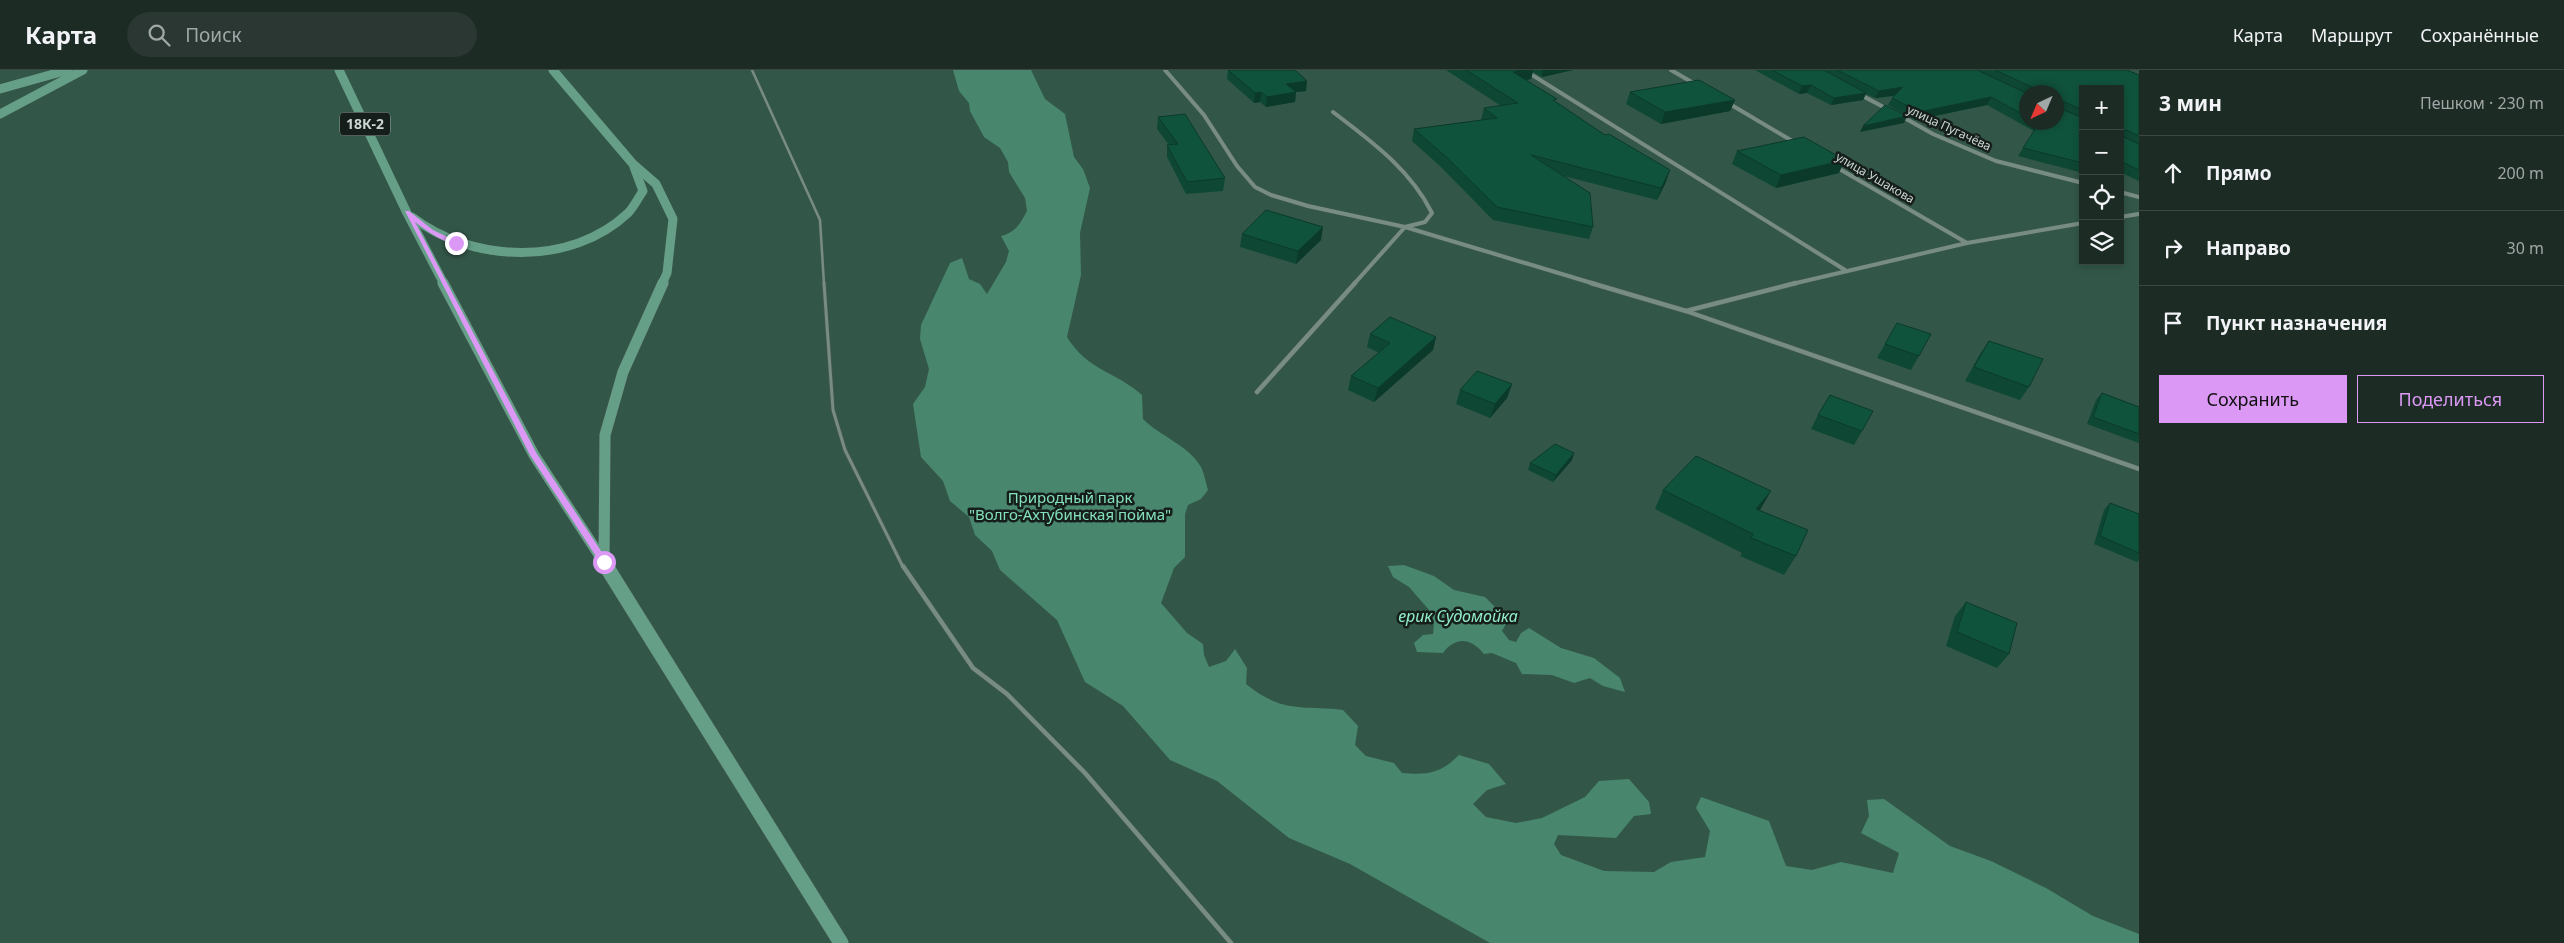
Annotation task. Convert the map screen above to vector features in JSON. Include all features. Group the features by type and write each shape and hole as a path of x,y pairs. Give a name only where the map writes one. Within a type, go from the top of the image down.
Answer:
{"main road":[{"path":"0,89 68,70"},
{"path":"0,114 83,70"},
{"name":"18К-2","path":"339,70 407,213 534,455 604,562 841,943"},
{"path":"553,70 633,164 656,184 673,219 672,242 667,273 623,372 605,435 604,562"},
{"path":"407,213 430,231 456,243 478,248 504,252 562,248 593,238 618,224 637,205 643,191 633,164"}],"street":[{"path":"1165,70 1204,115 1237,166 1255,187 1271,195 1308,206 1405,227 1686,310 2139,469"},
{"path":"1524,70 1845,270"},
{"path":"1671,70 1701,88"},
{"name":"улица Пугачёва","path":"1857,93 1891,111"},
{"path":"1726,102 1795,143"},
{"path":"1257,392 1405,227 1425,222 1432,213 1426,196 1374,143 1333,112"},
{"name":"улица Пугачёва","path":"1899,116 1933,134 1996,161 2079,182"},
{"name":"улица Ушакова","path":"1829,163 1967,243"},
{"path":"2124,193 2139,197"},
{"path":"2124,216 2139,214"},
{"path":"1686,310 1845,270 1967,243 2079,224"}],"lane":[{"path":"752,70 820,220 833,410 845,450 896,556 973,668 1007,694 1085,773 1231,943"}],"green space":[{"name":"Природный парк \"Волго-Ахтубинская пойма\"","path":"0,70 2139,70 2139,943 0,943"}],"water":[{"path":"953,70 1031,70 1045,99 1065,114 1074,157 1083,169 1090,188 1080,233 1081,275 1067,337 1075,348 1093,364 1142,395 1143,419 1189,452 1202,469 1208,490 1201,499 1188,505 1185,514 1185,557 1174,568 1161,603 1187,633 1203,644 1204,655 1209,667 1226,661 1235,649 1247,668 1246,684 1259,694 1282,704 1292,706 1343,710 1358,726 1355,745 1366,756 1394,763 1402,773 1419,774 1433,772 1446,766 1459,755 1489,764 1506,784 1487,790 1473,804 1486,817 1516,823 1542,818 1585,797 1599,781 1629,779 1649,802 1651,814 1634,816 1616,838 1558,835 1554,844 1561,855 1604,871 1654,872 1671,862 1705,857 1710,831 1696,808 1701,797 1769,821 1786,866 1812,870 1841,862 1893,873 1899,853 1861,833 1869,816 1867,800 1884,799 1950,846 1991,861 2046,888 2093,916 2139,934 2139,943 1490,943 1350,864 1289,838 1217,781 1170,760 1123,706 1085,682 1057,620 1000,570 992,551 975,535 969,517 950,501 943,481 921,457 913,404 925,387 929,369 920,339 921,325 950,263 962,258 969,279 980,284 987,294 1006,262 1009,251 1001,236 1017,227 1027,211 1025,198 1009,172 1008,162 1000,148 984,137 970,111 969,103 959,91"},
{"name":"ерик Судомойка","path":"1404,565 1434,576 1454,590 1485,597 1508,620 1502,631 1509,640 1516,642 1521,633 1529,628 1561,648 1594,658 1620,678 1625,692 1603,686 1590,678 1574,683 1552,675 1522,674 1516,663 1492,653 1484,654 1474,645 1464,641 1453,644 1443,653 1417,652 1414,643 1423,635 1433,634 1434,622 1430,611 1409,587 1393,577 1388,566"}],"building":[{"path":"1228,70 1295,70 1307,81 1286,84 1296,92 1267,97 1261,92 1255,93"},
{"path":"1466,70 1522,70 1513,72 1557,99 1553,100 1605,135 1609,134 1670,170 1661,188 1531,155 1590,193 1593,227 1497,207 1444,155 1414,129 1497,118 1484,108 1518,103"},
{"path":"1772,70 1824,70 1866,93 1834,98 1811,85 1802,86"},
{"path":"1837,70 1977,70 2019,90 2019,112 1991,97 1919,112 1892,98 1903,87 1879,91"},
{"path":"1995,70 2127,70 2139,75 2139,136 2126,130 2124,131 2124,85 2079,85 2079,108 2064,102 2064,85 2028,85"},
{"path":"1699,80 1735,100 1665,112 1630,92"},
{"path":"1885,105 1907,116 1863,126"},
{"path":"2064,110 2079,116 2079,162 2023,148 2035,130 2064,130"},
{"path":"1185,114 1225,178 1187,182 1167,145 1178,144 1158,117"},
{"path":"1804,137 1845,160 1781,175 1737,151"},
{"path":"2124,137 2139,144 2139,170 2124,163"},
{"path":"1266,210 1323,227 1298,251 1242,234"},
{"path":"1390,317 1436,337 1378,388 1351,376 1390,343 1370,334"},
{"path":"1897,323 1931,334 1919,356 1885,344"},
{"path":"1989,341 2043,359 2029,387 1974,367"},
{"path":"1477,371 1512,384 1495,404 1460,390"},
{"path":"2102,393 2139,407 2139,434 2093,417"},
{"path":"1830,395 1873,411 1862,431 1818,415"},
{"path":"1555,444 1574,453 1556,475 1530,463"},
{"path":"1696,456 1771,491 1756,509 1808,530 1796,556 1751,538 1753,534 1663,490"},
{"path":"2110,503 2139,514 2139,553 2100,536"},
{"path":"1966,602 2017,623 2009,654 1957,632"}],"route":[{"path":"456,243 430,231 407,213 534,455 604,562"}]}
